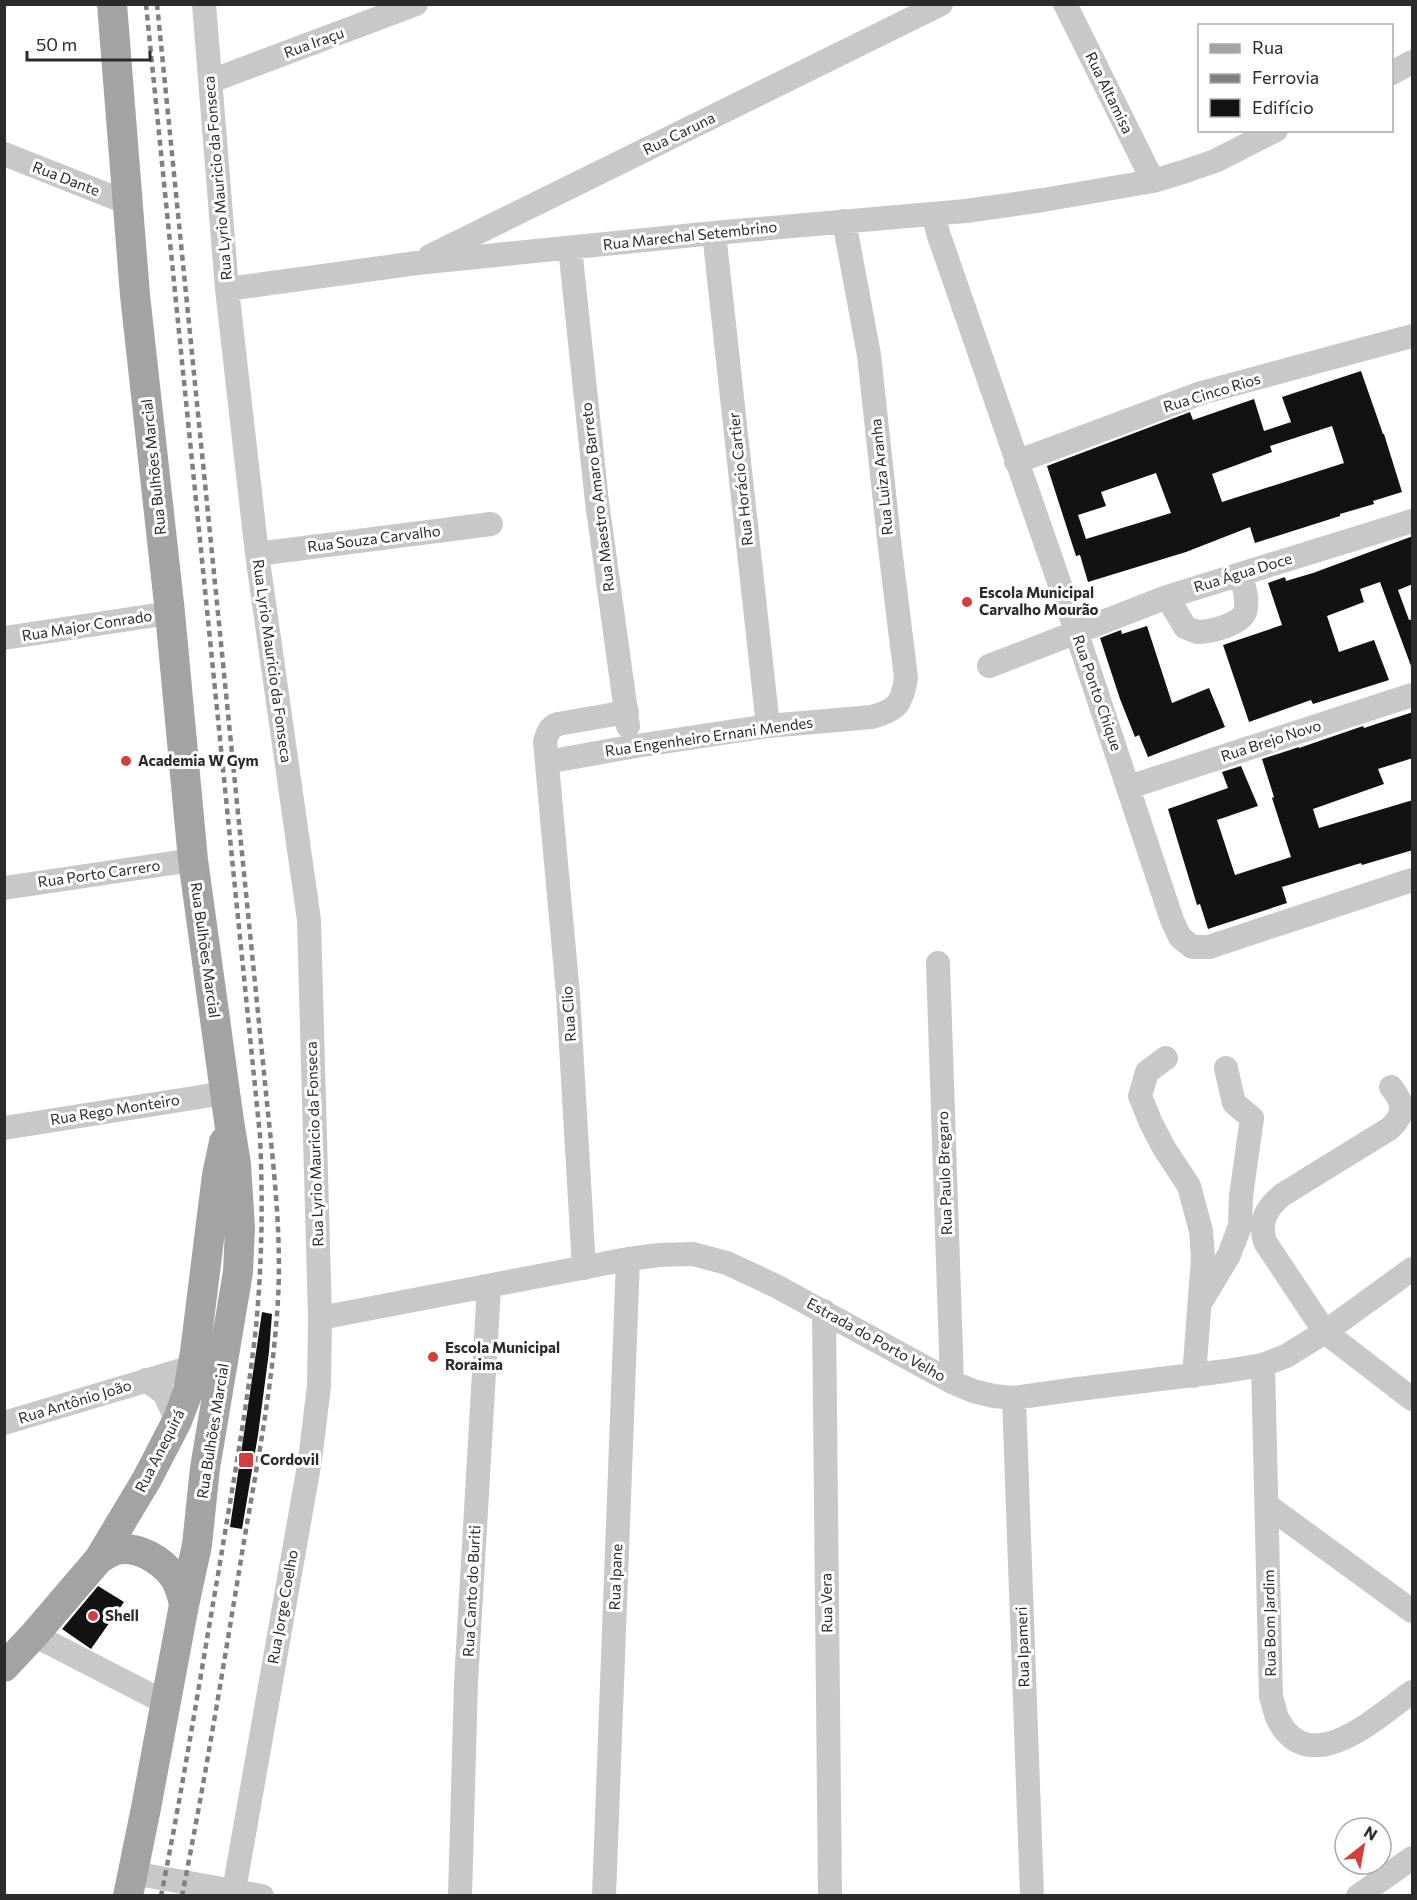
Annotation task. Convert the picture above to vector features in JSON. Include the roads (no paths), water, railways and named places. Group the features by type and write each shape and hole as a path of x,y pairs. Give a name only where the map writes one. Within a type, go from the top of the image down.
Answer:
{"main road":[{"path":"97,4 116,72"},
{"name":"Rua Bulhões Marcial","path":"112,4 135,295 170,613 193,860 236,1164 240,1217 238,1272 205,1468 197,1545 130,1885"},
{"name":"Rua Anequirá","path":"4,1667 99,1559 147,1479 177,1421 188,1392 227,1107"},
{"path":"99,1559 114,1550 129,1549 147,1555 174,1577 181,1591 184,1605"}],"street":[{"name":"Rua Lyrio Mauricio da Fonseca","path":"204,4 227,289 257,554 309,920 320,1318"},
{"name":"Rua Iraçu","path":"211,81 416,4"},
{"name":"Rua Caruna","path":"417,263 941,4"},
{"name":"Rua Altamisa","path":"1065,4 1153,181"},
{"path":"1393,72 1413,62"},
{"name":"Rua Marechal Setembrino","path":"227,289 417,263 714,233 934,214 1043,200 1153,181 1215,161 1272,132"},
{"name":"Rua Dante","path":"4,154 128,203"},
{"path":"516,214 511,234 521,253"},
{"name":"Rua Ponto Chique","path":"934,214 938,233 1076,631 1172,920 1180,937 1192,947 1209,947 1413,880"},
{"name":"Rua Luiza Aranha","path":"844,221 870,355 906,678 903,694 897,706 887,713 872,717"},
{"name":"Rua Horácio Cartier","path":"714,233 768,726"},
{"name":"Rua Maestro Amaro Barreto","path":"570,248 597,502 630,747"},
{"name":"Rua Cinco Rios","path":"1016,462 1201,393 1413,336"},
{"name":"Rua Água Doce","path":"989,666 1167,597 1413,521"},
{"name":"Rua Souza Carvalho","path":"257,554 491,524"},
{"path":"1167,597 1185,627 1198,632 1233,624 1245,613 1247,602 1241,574"},
{"name":"Rua Major Conrado","path":"4,638 170,613"},
{"name":"Rua Brejo Novo","path":"1128,787 1413,695"},
{"name":"Rua Clio","path":"584,1268 568,994 544,742 553,726 627,712"},
{"name":"Rua Engenheiro Ernani Mendes","path":"547,762 768,726 872,717"},
{"name":"Rua Porto Carrero","path":"4,888 193,860"},
{"name":"Rua Paulo Bregaro","path":"938,963 952,1383"},
{"path":"1166,1058 1147,1072 1140,1096 1164,1148 1189,1186 1203,1243 1194,1376"},
{"path":"1200,1304 1229,1255 1240,1226 1241,1196 1252,1118 1234,1103 1226,1068"},
{"path":"1391,1087 1399,1096 1402,1106 1401,1115 1396,1122 1389,1129 1282,1195 1264,1216 1261,1230 1265,1242 1325,1332 1413,1399"},
{"name":"Rua Rego Monteiro","path":"4,1128 227,1107"},
{"name":"Estrada do Porto Velho","path":"320,1318 628,1259 693,1254 727,1263 776,1286 952,1383 987,1395 1014,1398 1194,1376 1263,1365 1286,1356 1325,1332 1383,1288 1413,1269"},
{"name":"Rua Ipane","path":"604,1896 628,1259"},
{"name":"Rua Canto do Buriti","path":"460,1896 466,1682 489,1287"},
{"name":"Rua Vera","path":"824,1311 830,1896"},
{"name":"Rua Jorge Coelho","path":"233,1893 310,1460 319,1386 320,1318"},
{"name":"Rua Bom Jardim","path":"1263,1365 1271,1697 1280,1723 1295,1740 1316,1746 1335,1743 1353,1734 1413,1692"},
{"name":"Rua Antônio João","path":"4,1423 192,1366"},
{"name":"Rua Antônio João","path":"146,1380 164,1393 177,1421"},
{"name":"Rua Ipameri","path":"1014,1398 1032,1896"},
{"path":"1268,1506 1413,1611"},
{"path":"34,1635 166,1702"},
{"path":"1358,1896 1413,1858"},
{"path":"130,1885 262,1896"}],"railway":[{"path":"146,4 260,1136 261,1184 260,1279 248,1388 177,1814 161,1896"},
{"path":"157,4 273,1164 279,1246 276,1331 264,1424 199,1809 182,1896"}],"place":[{"name":"Escola Municipal Carvalho Mourão","path":"967,602"},
{"name":"Academia W Gym","path":"126,761"},
{"name":"Escola Municipal Roraima","path":"433,1357"},
{"name":"Cordovil","path":"246,1460"},
{"name":"Shell","path":"93,1616"}]}
